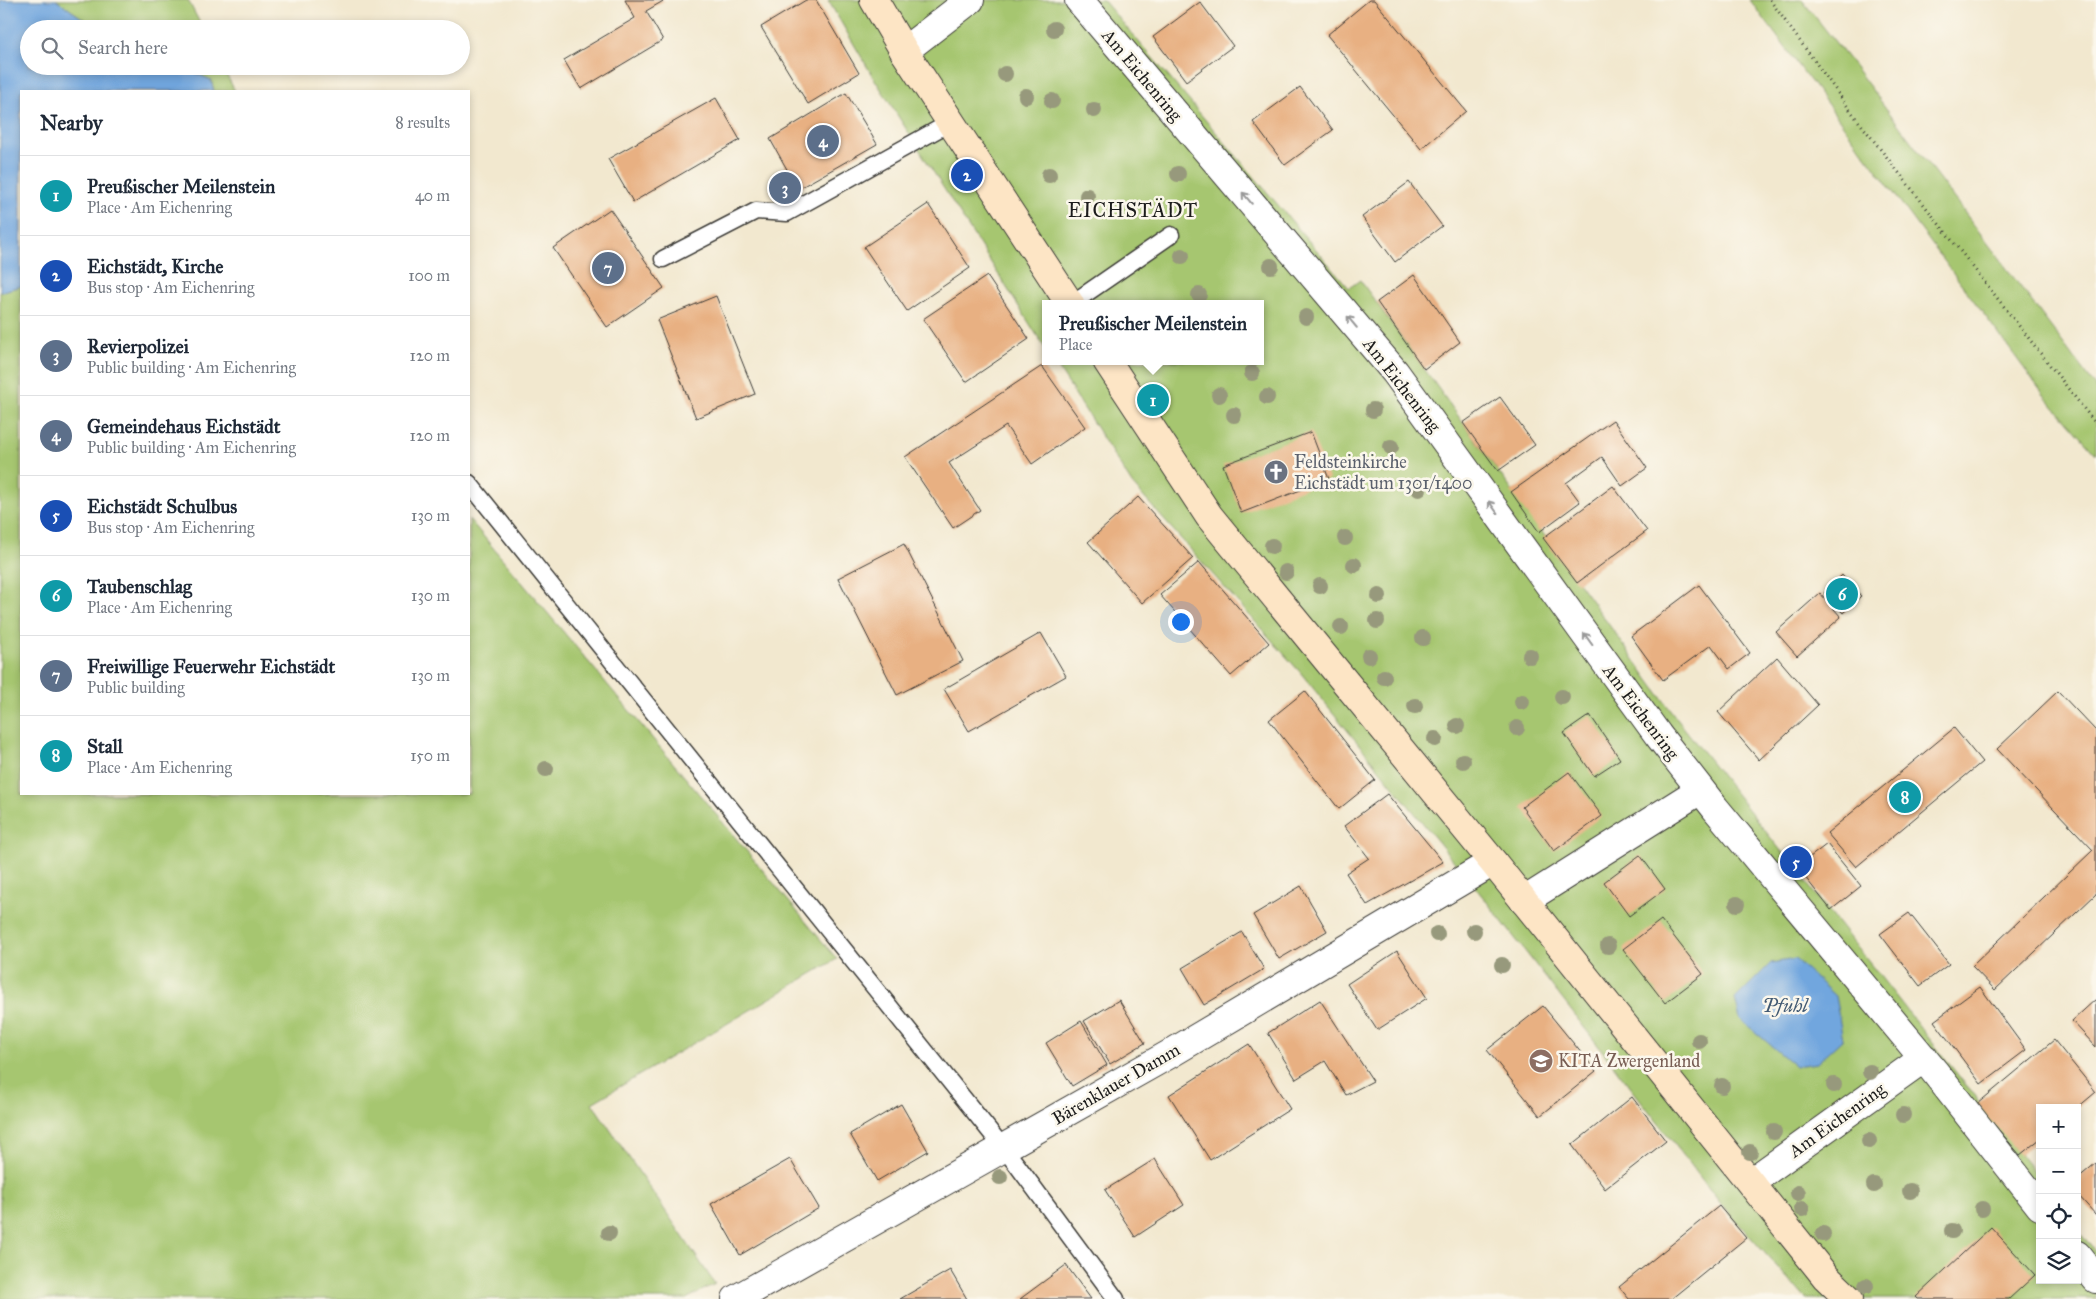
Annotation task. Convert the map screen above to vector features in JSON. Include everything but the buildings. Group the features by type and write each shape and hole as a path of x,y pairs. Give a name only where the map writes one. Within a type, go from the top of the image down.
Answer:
{"main road":[{"path":"874,0 904,51 1067,300"},
{"path":"1110,365 1208,516 1493,862 1826,1277 1849,1299"}],"street":[{"path":"904,51 970,0"},
{"name":"Am Eichenring","path":"1079,0 1395,372 1658,735 1700,790 1924,1058 2036,1201"},
{"path":"1524,901 1700,790"},
{"name":"Bärenklauer Damm","path":"736,1299 1168,1055 1493,862"},
{"name":"Am Eichenring","path":"1751,1182 1924,1058"},
{"path":"2081,1260 2096,1279"}],"lane":[{"path":"663,259 756,212 787,214 951,122"},
{"path":"1076,300 1171,236"},
{"path":"470,484 1003,1149 1116,1299"}],"path":[{"path":"1770,0 1856,118 2096,424"}],"green space":[{"path":"56,0 188,0 198,20 85,20"},
{"path":"828,0 1103,0 1349,288 1360,280 1677,719 2036,1174 2036,1284 2081,1284 2081,1233 2096,1253 2096,1299 1806,1299 1721,1204 1483,897 1300,672 1132,484 1057,365 1264,365 1264,300 1042,300 1042,343 872,75"},
{"path":"1750,0 1802,0 1855,67 2096,387 2096,454 2044,395"},
{"path":"200,75 227,75 234,90 214,90 211,80"},
{"path":"20,286 20,795 470,795 470,520 837,959 592,1103 715,1284 686,1299 0,1299 0,292"}],"water":[{"path":"0,0 56,0 85,20 20,20 20,75 200,75 211,80 214,90 20,90 20,286 0,292"},
{"name":"Pfuhl","path":"1795,959 1835,996 1843,1039 1817,1063 1795,1066 1740,1019 1735,999 1771,963"}],"place":[{"name":"Gemeindehaus Eichstädt","path":"823,141"},
{"name":"Eichstädt, Kirche","path":"967,175"},
{"name":"Revierpolizei","path":"785,188"},
{"name":"Freiwillige Feuerwehr Eichstädt","path":"608,268"},
{"name":"Preußischer Meilenstein","path":"1153,400"},
{"name":"Feldsteinkirche Eichstädt um 1301/1400","path":"1276,472"},
{"name":"Taubenschlag","path":"1842,594"},
{"name":"Stall","path":"1905,797"},
{"name":"Eichstädt Schulbus","path":"1796,862"},
{"name":"KITA Zwergenland","path":"1541,1061"}],"district":[{"name":"EICHSTÄDT","path":"1133,210"}]}
